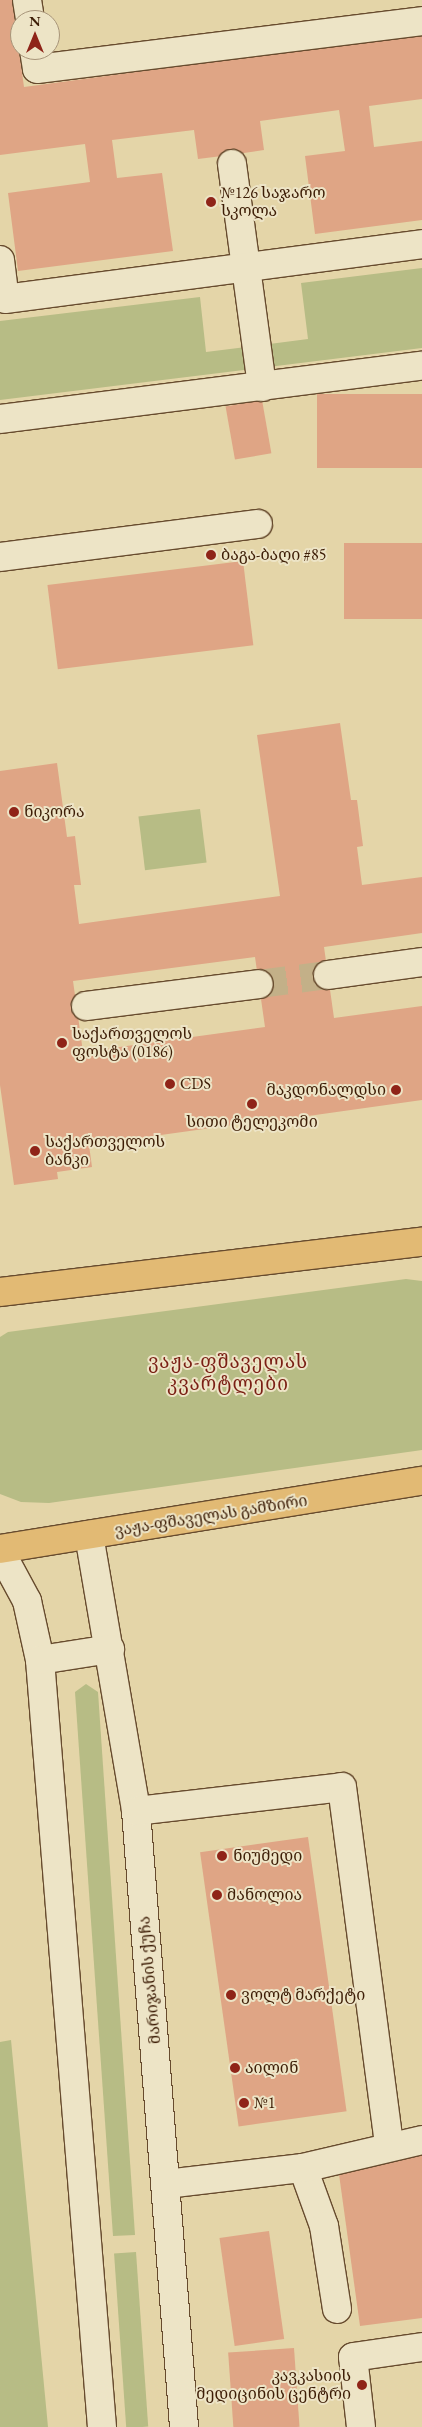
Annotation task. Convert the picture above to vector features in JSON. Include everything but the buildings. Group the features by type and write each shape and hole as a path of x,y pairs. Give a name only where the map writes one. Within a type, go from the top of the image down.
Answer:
{"main road":[{"path":"0,1292 422,1242"},
{"name":"ვაჟა-ფშაველას გამზირი","path":"0,1550 422,1481"}],"street":[{"path":"36,60 37,70 422,21"},
{"path":"232,164 262,386"},
{"path":"0,260 5,299 422,244"},
{"path":"0,419 422,366"},
{"path":"0,557 258,524"},
{"path":"328,975 422,962"},
{"path":"86,1006 259,984"},
{"name":"მარიჯანის ქუჩა","path":"89,1536 110,1649 136,1811 184,2427"},
{"path":"0,1550 27,1601 40,1660 102,2427"},
{"path":"40,1660 110,1649"},
{"path":"136,1811 342,1787 389,2146"},
{"path":"166,2184 303,2168 389,2146 422,2140"},
{"path":"303,2168 324,2226 337,2309"},
{"path":"361,2427 353,2357 422,2347"}],"green space":[{"path":"422,268 422,348 0,400 0,321 200,297 206,352 308,339 301,283"},
{"path":"200,809 207,863 145,870 138,817"},
{"path":"406,1279 422,1281 422,1450 49,1503 21,1502 0,1494 0,1337 8,1332"},
{"path":"86,1684 98,1692 135,2235 113,2236 75,1692"},
{"path":"11,2040 48,2427 0,2427 0,2042"},
{"path":"136,2252 148,2427 126,2427 114,2254"}],"tunnel":[{"path":"259,984 328,975"}],"place":[{"name":"№126 საჯარო სკოლა","path":"211,202"},
{"name":"ბაგა-ბაღი #85","path":"211,555"},
{"name":"ნიკორა","path":"14,812"},
{"name":"საქართველოს ფოსტა (0186)","path":"62,1043"},
{"name":"CDS","path":"170,1084"},
{"name":"მაკდონალდსი","path":"396,1090"},
{"name":"სითი ტელეკომი","path":"252,1104"},
{"name":"საქართველოს ბანკი","path":"35,1151"},
{"name":"ნიუმედი","path":"222,1856"},
{"name":"მანოლია","path":"217,1895"},
{"name":"ვოლტ მარქეტი","path":"231,1995"},
{"name":"აილინ","path":"235,2068"},
{"name":"№1","path":"244,2103"},
{"name":"კავკასიის მედიცინის ცენტრი","path":"362,2385"}],"district":[{"name":"ვაჟა-ფშაველას კვარტლები","path":"228,1373"}]}
